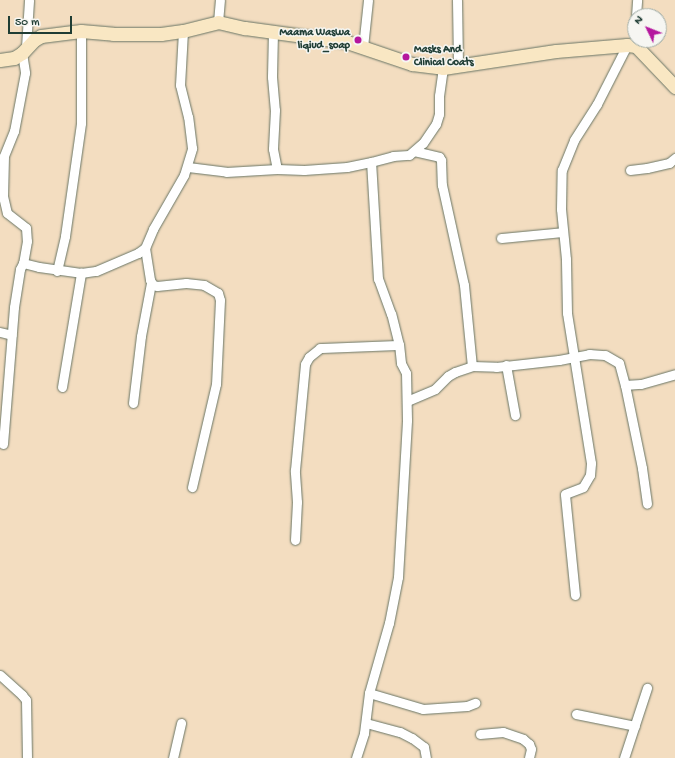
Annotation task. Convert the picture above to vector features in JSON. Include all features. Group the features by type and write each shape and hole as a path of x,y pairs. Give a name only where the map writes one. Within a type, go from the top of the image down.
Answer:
{"street":[{"path":"3,444 16,290 27,241 26,228 4,213 2,196 4,156 14,131 24,74 24,50 29,0"},
{"path":"218,22 220,0"},
{"path":"363,47 368,0"},
{"path":"457,0 458,65"},
{"path":"0,60 14,58 41,36 81,31 113,34 161,34 183,32 218,22 273,32 326,39 363,47 412,64 443,68 556,51 627,45"},
{"path":"57,271 65,236 81,123 81,31"},
{"path":"133,403 141,336 151,283 145,248 153,229 188,167 192,148 190,129 180,84 183,32"},
{"path":"273,32 272,77 275,110 273,149 277,169"},
{"path":"575,595 566,494 583,487 590,475 591,463 567,313 561,187 562,170 574,140 631,48"},
{"path":"637,48 675,87"},
{"path":"188,167 226,172 277,169 312,170 372,162 392,156 409,156 424,143 436,124 439,114 438,96 443,68"},
{"path":"414,151 438,157 441,160 442,185 464,285 472,366"},
{"path":"630,170 662,165 669,163 675,158"},
{"path":"356,758 366,723 369,693 389,623 400,566 407,402 406,373 401,363 399,345 391,314 378,279 372,162"},
{"path":"501,238 563,232"},
{"path":"23,263 57,271 81,273 96,271 145,248"},
{"path":"62,387 81,273"},
{"path":"151,283 157,286 186,283 204,285 218,293 220,300 216,384 192,487"},
{"path":"0,332 12,335"},
{"path":"295,540 298,502 295,470 305,364 309,357 320,348 399,345"},
{"path":"407,402 435,389 448,376 472,366 506,365 559,360 589,354 605,355 619,363 642,468 647,504"},
{"path":"506,365 515,415"},
{"path":"625,385 641,384 675,374"},
{"path":"0,675 26,700 27,758"},
{"path":"624,758 647,688"},
{"path":"369,693 423,709 467,706 475,702"},
{"path":"576,714 635,726"},
{"path":"173,758 181,723"},
{"path":"366,723 400,732 412,738 424,747 426,758"},
{"path":"480,734 504,732 523,739 529,744 531,749 529,758"}],"place":[{"name":"Maama Waswa liqiud_soap","path":"358,40"},
{"name":"Masks And Clinical Coats","path":"406,57"}]}
